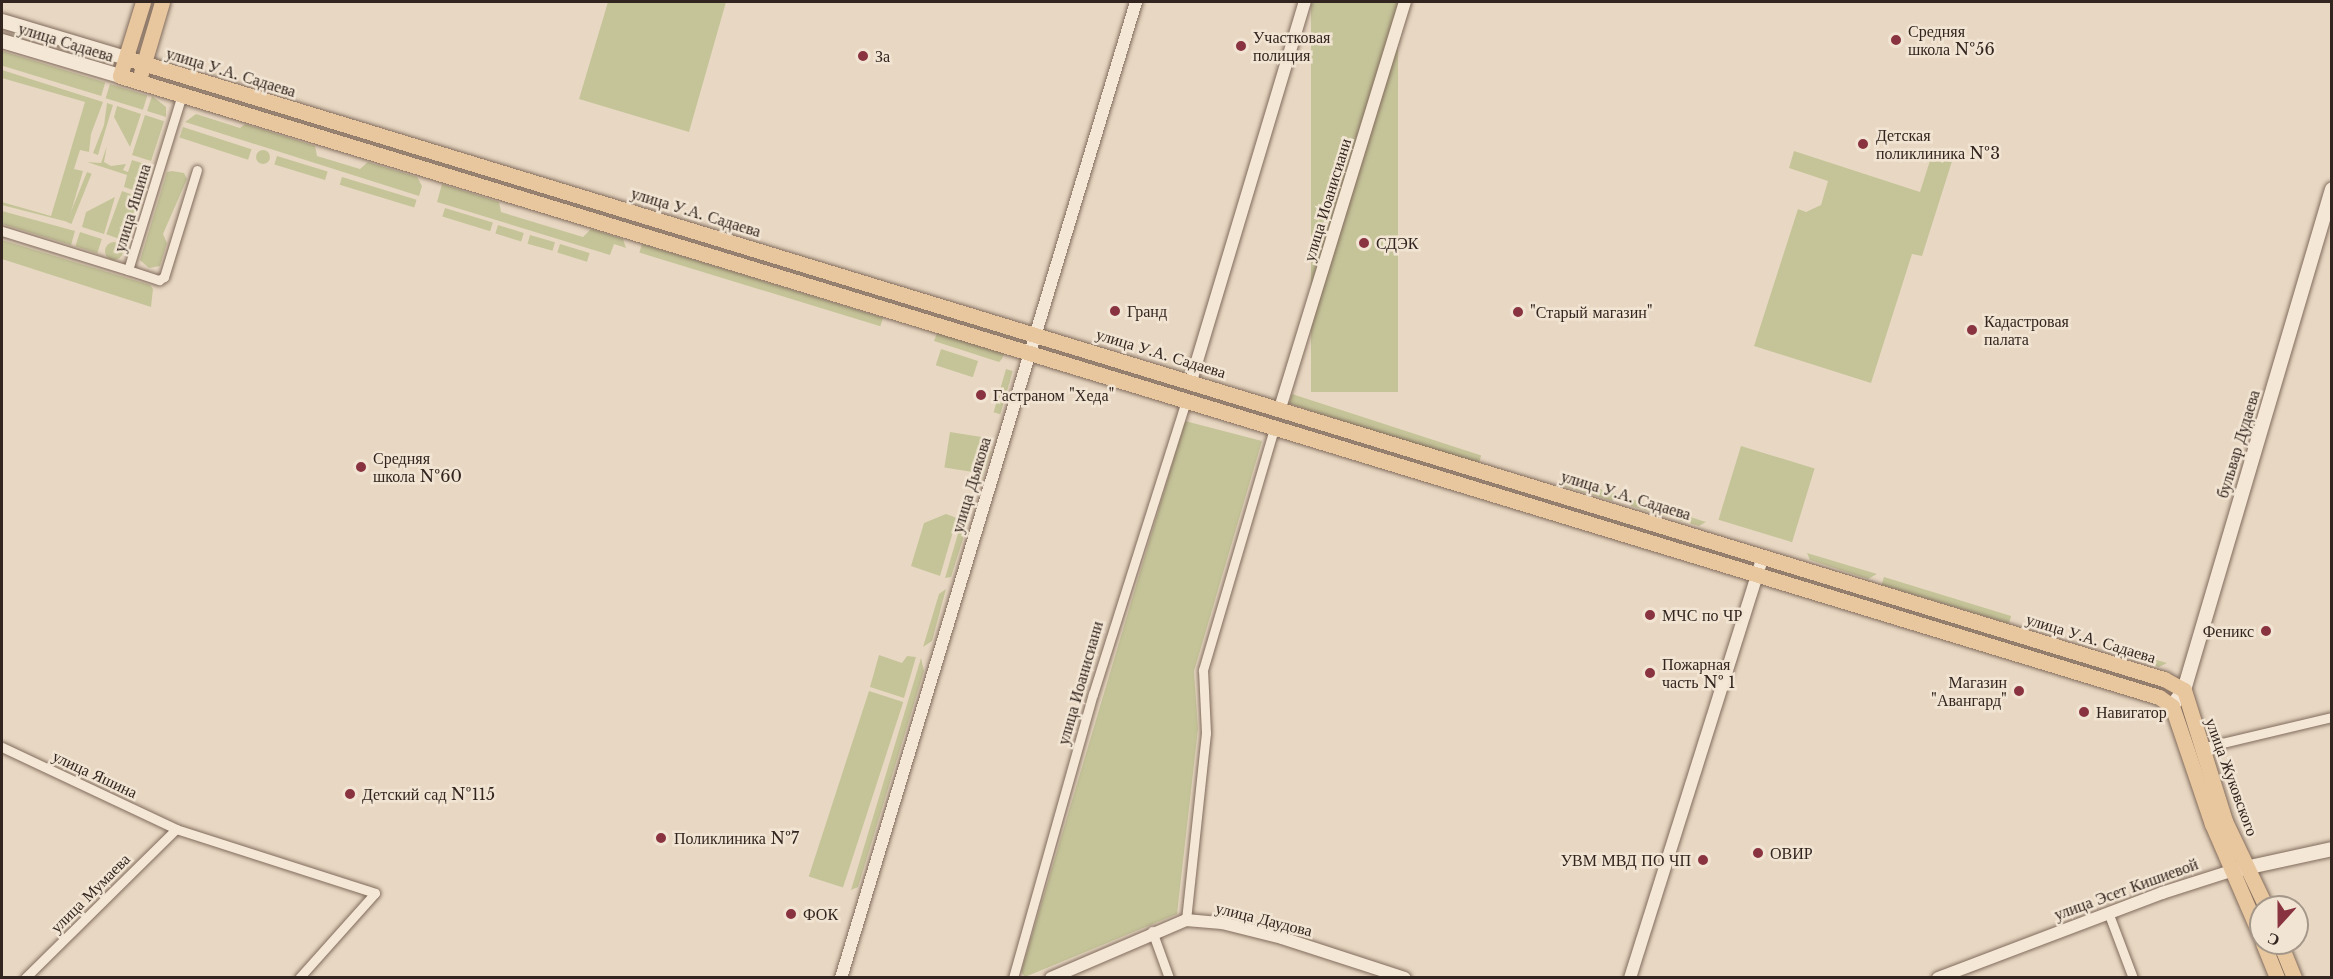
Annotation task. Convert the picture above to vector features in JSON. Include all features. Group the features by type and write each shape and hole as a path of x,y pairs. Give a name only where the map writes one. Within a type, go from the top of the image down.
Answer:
{"main road":[{"path":"143,2 120,76 2159,697 2172,706 2231,871 2249,911"},
{"path":"138,82 162,2"},
{"name":"улица Садаева","path":"2,21 126,58"},
{"name":"улица Садаева","path":"2,41 120,76"},
{"name":"улица У.А. Садаева","path":"126,58 1035,333 2164,679 2184,690"},
{"name":"бульвар Дудаева","path":"2172,706 2184,690 2331,189"},
{"name":"улица Жуковского","path":"2184,690 2225,821 2261,895"},
{"name":"улица Эсет Кишиевой","path":"2231,871 2331,849"},
{"path":"2268,955 2277,978"},
{"path":"2285,955 2294,978"}],"street":[{"name":"улица Дьякова","path":"841,978 1136,2"},
{"path":"1191,381 1305,2"},
{"name":"улица Иоанисиани","path":"1280,408 1405,2"},
{"name":"улица Яшина","path":"2,231 128,270 182,95"},
{"path":"128,270 159,280 164,277 197,170"},
{"name":"улица Иоанисиани","path":"1013,978 1093,694 1186,400"},
{"path":"1186,920 1206,733 1203,670 1275,426"},
{"path":"1630,978 1763,556"},
{"path":"2201,748 2331,717"},
{"name":"улица Яшина","path":"2,747 176,829 375,893 299,978"},
{"name":"улица Мумаева","path":"26,978 176,829"},
{"name":"улица Эсет Кишиевой","path":"1938,978 2108,912 2231,871"},
{"path":"2108,912 2133,978"},
{"name":"улица Даудова","path":"1051,978 1152,931 1186,920 1222,923 1282,938 1405,978"},
{"path":"1152,931 1169,978"}],"green space":[{"path":"608,2 726,2 689,132 579,99"},
{"path":"1311,2 1398,2 1398,392 1311,392"},
{"path":"2,51 105,83 101,96 2,66"},
{"path":"2,70 103,102 91,134 89,152 80,150 74,169 83,171 68,222 2,205 2,202 51,216 85,102 2,78"},
{"path":"110,84 147,95 143,110 106,98"},
{"path":"152,96 166,107 166,117 147,111"},
{"path":"107,103 113,105 98,155 93,153 104,125"},
{"path":"117,106 141,114 130,147 114,117"},
{"path":"196,114 240,128 245,124 315,146 317,156 360,169 368,162 417,177 422,186 419,196 185,122"},
{"path":"145,115 164,121 151,161 132,155"},
{"path":"183,127 251,149 248,160 180,137"},
{"path":"107,146 104,162 111,166 126,164 123,170 128,172 132,160 151,166 142,193 124,187 127,175 87,162 101,163"},
{"path":"1934,148 1954,155 1922,256 1912,254 1871,383 1754,346 1798,209 1806,212 1821,205 1828,181 1789,168 1794,151 1920,192"},
{"path":"263,150 268,152 270,157 268,162 263,164 258,162 256,157 258,152"},
{"path":"277,156 328,171 325,180 274,165"},
{"path":"87,172 92,174 71,224 67,222"},
{"path":"167,172 184,173 187,179 163,234 167,243 160,266 149,268 140,260"},
{"path":"342,177 417,200 414,207 340,185"},
{"path":"442,184 499,202 501,212 583,237 591,229 623,239 626,248 614,244 610,255 437,202"},
{"path":"122,191 141,198 125,241 106,234"},
{"path":"115,197 104,234 82,227 86,212"},
{"path":"445,208 493,223 490,231 442,217"},
{"path":"2,211 75,231 71,245 2,224"},
{"path":"498,225 524,233 521,242 495,234"},
{"path":"80,232 102,239 97,253 75,246"},
{"path":"530,235 555,242 553,251 528,244"},
{"path":"2,240 150,285 153,289 151,307 2,259"},
{"path":"110,242 118,242 123,247 121,258 110,260 105,255 105,247"},
{"path":"560,244 590,253 587,262 557,253"},
{"path":"642,244 883,318 880,326 639,253"},
{"path":"937,333 1004,354 999,362 934,341"},
{"path":"941,349 978,361 973,377 936,365"},
{"path":"1006,369 1013,371 1000,414 994,412"},
{"path":"1292,394 1481,455 1478,465 1289,404"},
{"path":"1185,421 1262,441 1194,671 1198,729 1177,914 1025,977 1021,972"},
{"path":"950,432 982,437 976,473 944,468"},
{"path":"986,439 991,452 982,479 974,477"},
{"path":"1741,446 1815,469 1792,542 1718,520"},
{"path":"1563,478 1621,495 1612,501 1564,486"},
{"path":"1629,498 1706,522 1699,526 1631,506"},
{"path":"946,514 957,518 940,576 911,566 924,523"},
{"path":"962,520 967,526 951,577 945,578"},
{"path":"1807,553 1877,574 1868,579 1810,560"},
{"path":"1884,577 2011,616 2009,624 1882,585"},
{"path":"946,589 932,641 923,647 939,594"},
{"path":"2106,645 2167,663 2159,667 2107,651"},
{"path":"879,655 902,663 907,656 916,657 904,698 870,687"},
{"path":"921,658 924,671 858,887 851,890"},
{"path":"869,691 903,702 843,888 809,876"}],"place":[{"name":"Средняя школа №56","path":"1896,40"},
{"name":"Участковая полиция","path":"1241,46"},
{"name":"За","path":"863,56"},
{"name":"Детская поликлиника №3","path":"1863,144"},
{"name":"СДЭК","path":"1364,243"},
{"name":"Гранд","path":"1115,311"},
{"name":"\"Старый магазин\"","path":"1518,312"},
{"name":"Кадастровая палата","path":"1972,330"},
{"name":"Гастраном \"Хеда\"","path":"981,395"},
{"name":"Средняя школа №60","path":"361,467"},
{"name":"МЧС по ЧР","path":"1650,615"},
{"name":"Феникс","path":"2266,631"},
{"name":"Пожарная часть № 1","path":"1650,673"},
{"name":"Магазин \"Авангард\"","path":"2019,691"},
{"name":"Навигатор","path":"2084,712"},
{"name":"Детский сад №115","path":"350,794"},
{"name":"Поликлиника №7","path":"661,838"},
{"name":"ОВИР","path":"1758,853"},
{"name":"УВМ МВД ПО ЧП","path":"1703,860"},
{"name":"ФОК","path":"791,914"}]}
